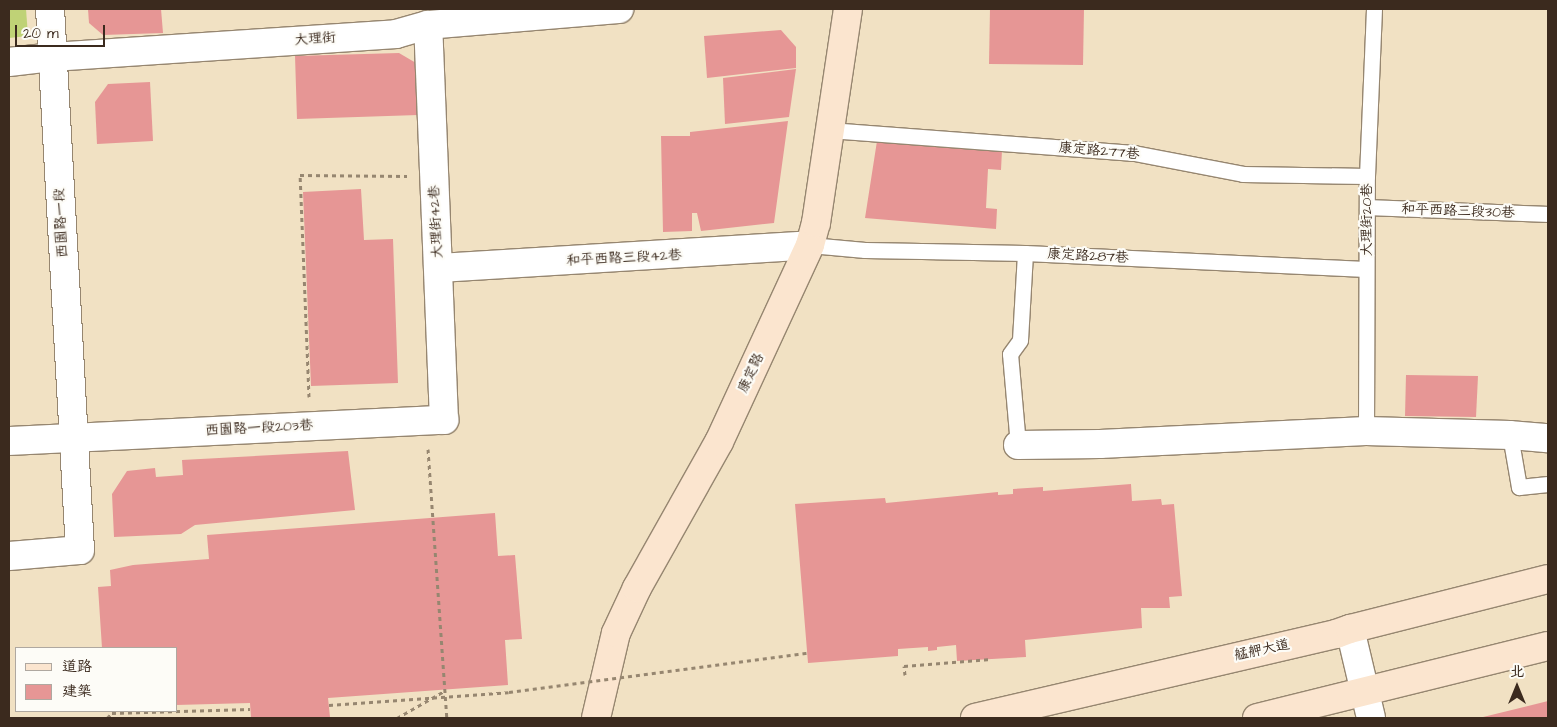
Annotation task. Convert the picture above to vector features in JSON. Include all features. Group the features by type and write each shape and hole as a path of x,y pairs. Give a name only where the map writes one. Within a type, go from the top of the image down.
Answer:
{"main road":[{"name":"康定路","path":"596,718 616,633 637,588 719,442 810,245 816,223 848,9"},
{"name":"艋舺大道","path":"975,718 1336,634 1350,628 1548,579"},
{"path":"1257,718 1548,646"}],"street":[{"name":"西園路一段","path":"9,556 80,550 50,9"},
{"name":"大理街","path":"9,62 52,57 396,34 468,16 619,9"},
{"name":"大理街42巷","path":"428,25 438,268 435,420"},
{"name":"和平西路三段42巷","path":"438,268 810,245"},
{"name":"西園路一段203巷","path":"9,441 435,420"},
{"path":"1018,445 1100,444 1366,431 1510,435 1548,438"},
{"path":"1350,628 1372,718"}],"lane":[{"name":"大理街20巷","path":"1366,431 1367,176 1374,9"},
{"name":"康定路277巷","path":"829,130 1134,153 1242,174 1367,176"},
{"name":"和平西路三段30巷","path":"1367,208 1548,214"},
{"name":"康定路287巷","path":"810,245 865,250 1025,253 1366,269"},
{"path":"1018,445 1010,354 1020,340 1025,253"},
{"path":"1510,435 1518,486 1548,484"}],"path":[{"path":"310,425 300,175 379,176"},
{"path":"435,420 447,718"},
{"path":"329,705 509,692 807,653"},
{"path":"905,675 904,666 991,659"},
{"path":"397,718 446,690"},
{"path":"178,711 250,709"},
{"path":"107,718 112,713 146,712"}],"green space":[{"path":"9,9 26,9 28,36 9,38"}],"building":[{"path":"88,9 161,9 163,33 103,35 89,23"},
{"path":"990,9 1084,9 1083,65 989,64"},
{"path":"781,30 796,47 796,68 707,78 704,36"},
{"path":"399,53 416,63 418,115 297,119 295,56"},
{"path":"796,69 789,117 725,124 723,78"},
{"path":"150,82 153,141 97,144 95,102 108,84"},
{"path":"788,121 774,223 701,231 697,213 692,213 692,231 663,232 661,136 690,136 690,132"},
{"path":"877,141 1002,150 1001,170 988,169 986,208 997,209 996,229 865,218"},
{"path":"361,189 364,240 393,239 398,383 311,386 303,192"},
{"path":"1406,375 1478,376 1476,417 1405,416"},
{"path":"348,451 355,510 195,525 181,534 114,537 112,494 127,471 155,468 156,477 183,475 182,460"},
{"path":"1131,484 1132,501 1161,499 1162,505 1174,504 1182,596 1169,597 1170,608 1141,608 1142,628 1025,640 1026,657 957,661 956,645 937,647 937,650 928,651 928,647 898,649 898,656 808,663 795,504 885,498 886,503 998,492 998,495 1013,494 1013,489 1043,487 1043,491"},
{"path":"495,513 498,556 515,555 522,639 505,640 508,685 328,698 330,717 251,718 250,703 178,705 178,647 102,647 98,587 111,586 110,570 133,565 209,559 207,535"},
{"path":"1548,701 1548,718 1479,718"}]}
